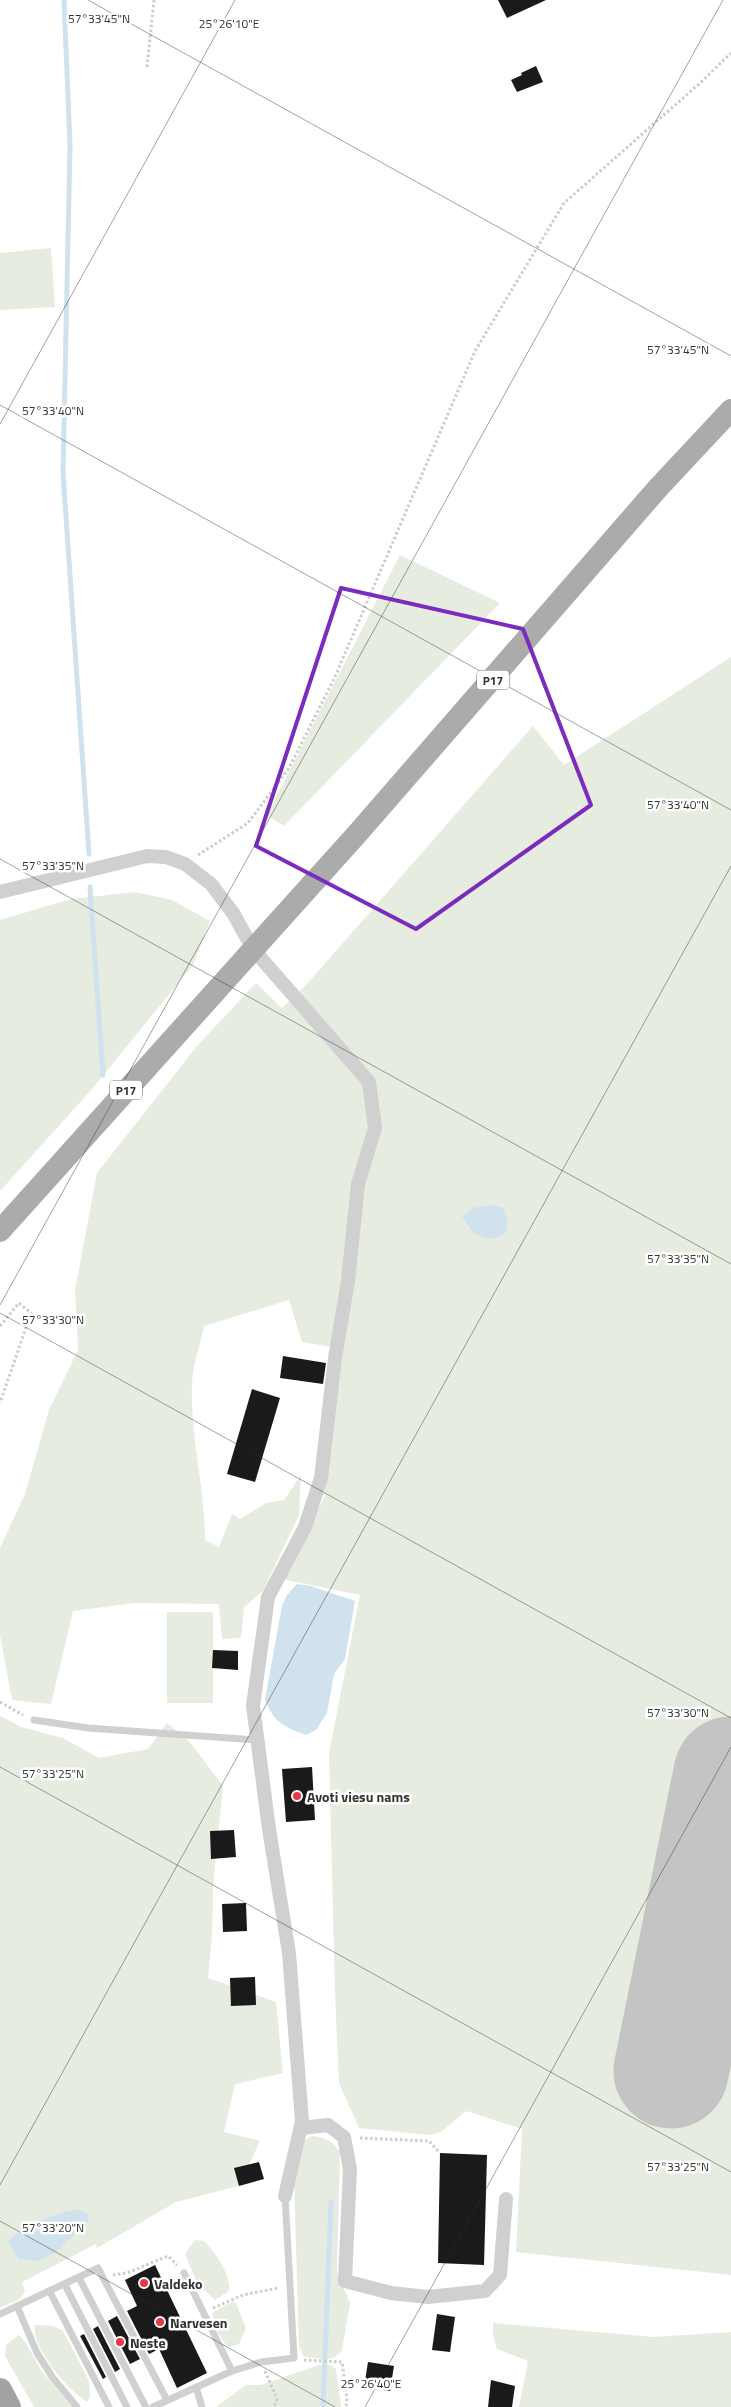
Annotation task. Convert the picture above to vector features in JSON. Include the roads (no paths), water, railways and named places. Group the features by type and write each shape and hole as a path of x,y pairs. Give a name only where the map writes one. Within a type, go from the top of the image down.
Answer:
{"highway":[{"path":"0,2390 9,2407"}],"main road":[{"name":"P17","path":"0,1231 415,769 658,488 731,410"}],"street":[{"path":"0,892 147,856 166,857 185,864 212,884 233,913 253,949 369,1082 375,1128 358,1184 348,1281 335,1358 321,1478 305,1527 268,1597 253,1706 269,1829 289,1953 302,2120 285,2196"},
{"path":"301,2128 328,2124 344,2137 350,2169 345,2281 391,2293 428,2297 485,2291 500,2275 506,2198"}],"lane":[{"path":"34,1720 88,1728 258,1740"},
{"path":"153,2407 196,2387 260,2362 294,2358 285,2196"},
{"path":"0,2314 98,2268 167,2400"},
{"path":"184,2273 232,2372"},
{"path":"79,2278 146,2407"},
{"path":"65,2285 127,2407"},
{"path":"50,2292 108,2407"},
{"path":"17,2306 37,2353 53,2378 77,2407"},
{"path":"196,2387 202,2407"}],"water":[{"path":"490,1205 502,1207 508,1221 506,1232 486,1239 475,1233 462,1216 473,1208"},
{"path":"297,1584 311,1586 355,1601 345,1659 334,1674 327,1713 316,1730 306,1735 280,1723 268,1707 265,1699 282,1606 287,1595"},
{"path":"79,2209 88,2215 89,2220 56,2252 37,2261 19,2259 8,2241 16,2234 41,2220"}],"waterway":[{"path":"64,0 70,145 63,473 89,854"},
{"path":"90,887 103,1075"},
{"path":"323,2407 331,2202"}],"place":[{"name":"Avoti viesu nams","path":"297,1796"},
{"name":"Valdeko","path":"144,2283"},
{"name":"Narvesen","path":"160,2322"},
{"name":"Neste","path":"120,2342"}]}
